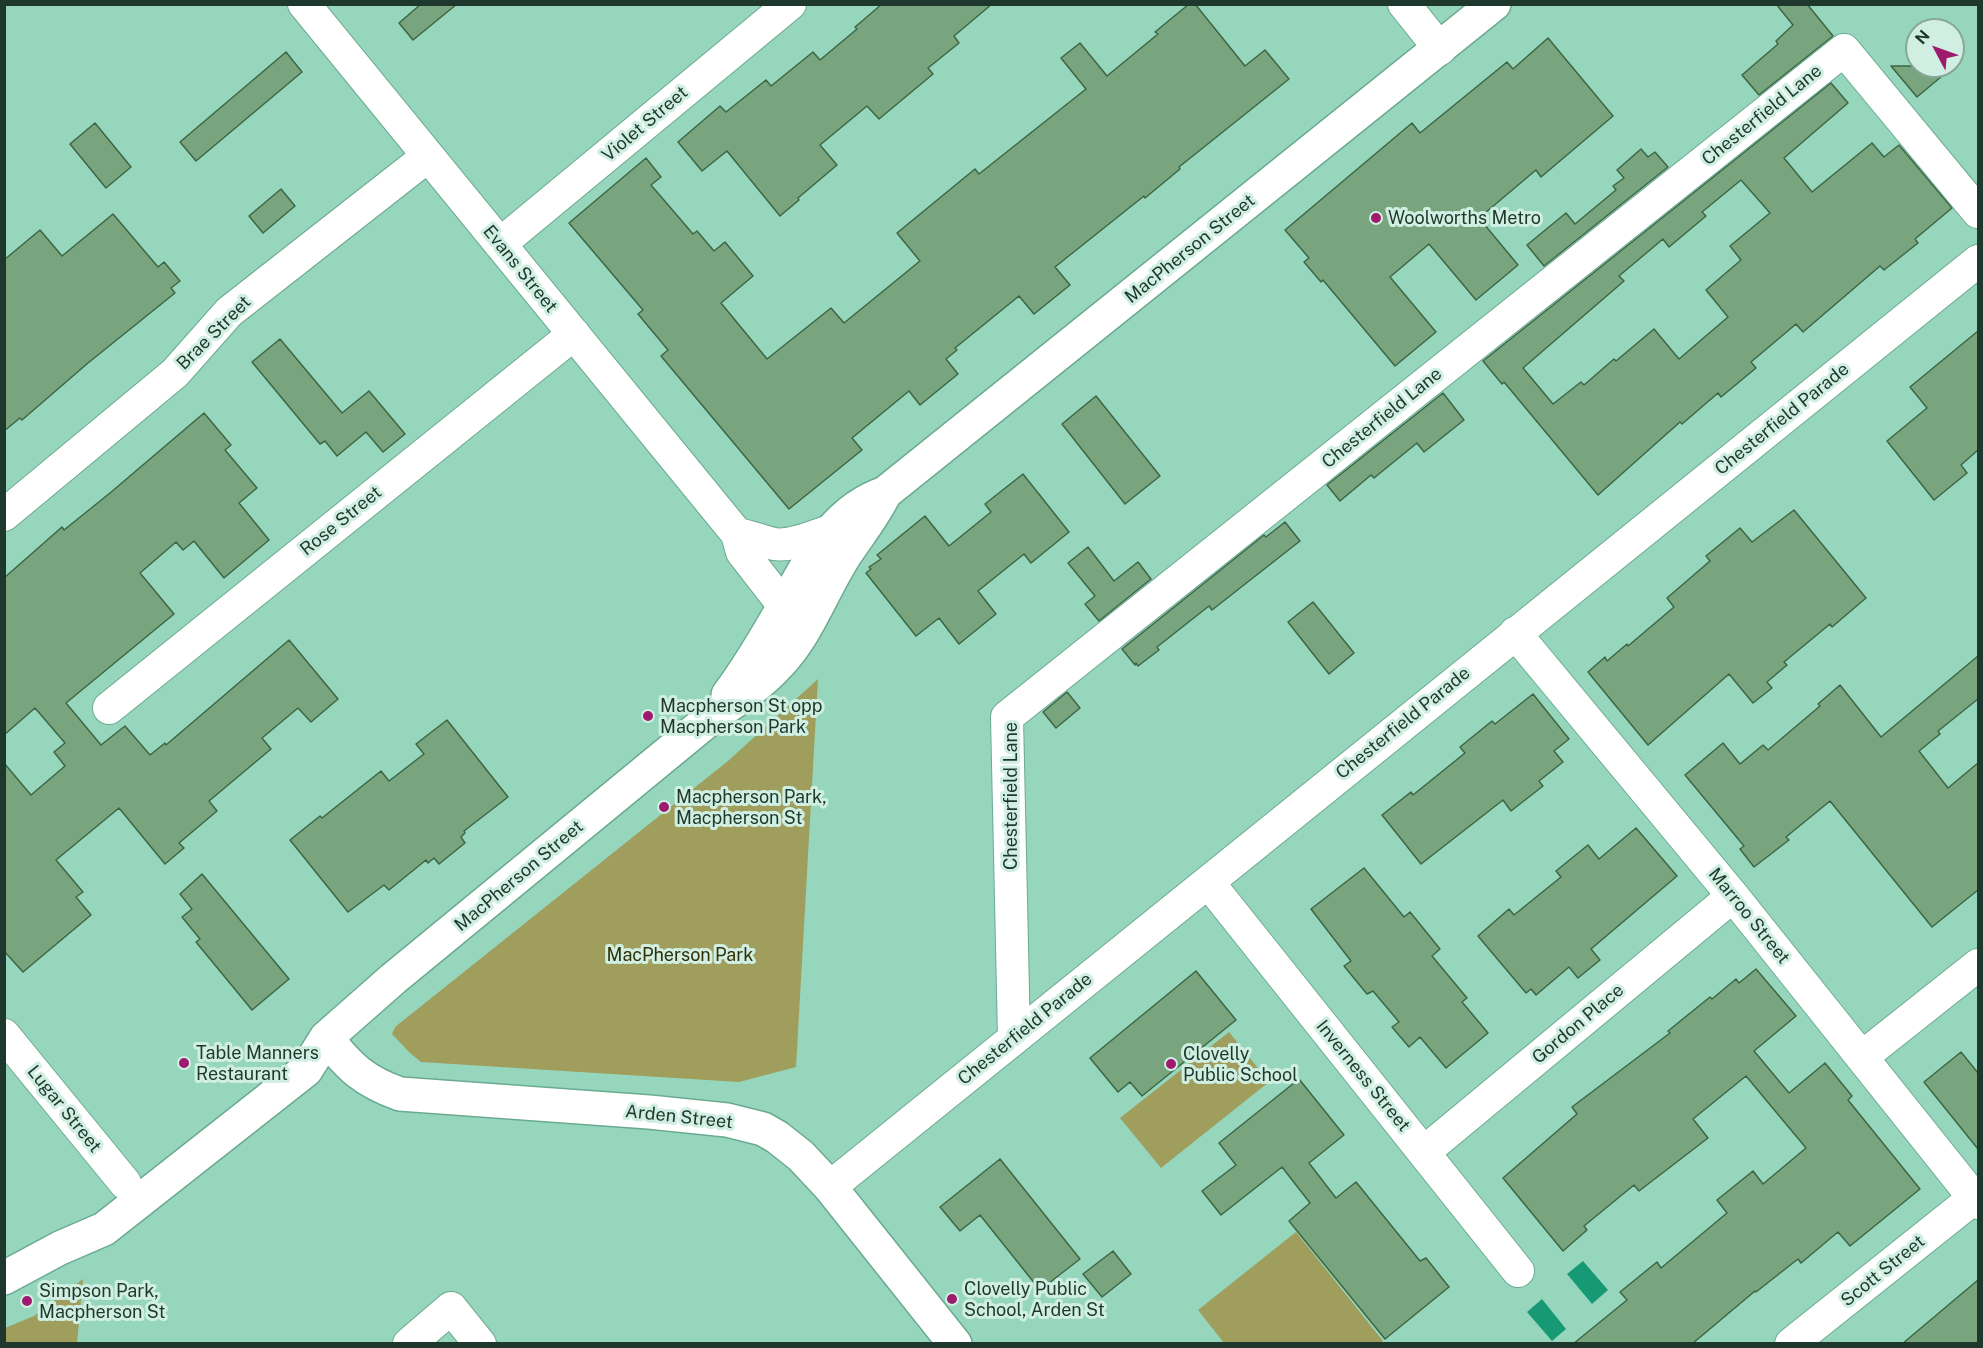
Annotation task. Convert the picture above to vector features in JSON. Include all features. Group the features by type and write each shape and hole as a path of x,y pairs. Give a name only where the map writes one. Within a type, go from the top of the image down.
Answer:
{"main road":[{"name":"MacPherson Street","path":"4,1278 60,1248 104,1229 306,1070 326,1038 393,979 713,716 758,686 796,642 798,612 813,555 830,531 865,500 885,493 1494,4"},
{"name":"MacPherson Street","path":"798,612 845,556 877,511 885,493"},
{"name":"MacPherson Street","path":"60,1248 89,1210 294,1051 326,1038"},
{"name":"Arden Street","path":"326,1038 346,1062 368,1080 400,1094 649,1112 728,1120 763,1129 801,1156 830,1187 955,1344"}],"street":[{"name":"Evans Street","path":"304,4 736,534 742,552 798,612"},
{"name":"Violet Street","path":"500,244 789,4"},
{"path":"1404,4 1440,48"},
{"name":"Chesterfield Lane","path":"1014,1038 1007,717 1844,50 1978,212"},
{"name":"Brae Street","path":"4,515 175,373 229,312 428,156"},
{"name":"Chesterfield Parade","path":"830,1187 1978,261"},
{"name":"Rose Street","path":"109,708 574,334"},
{"path":"736,534 757,537 776,544 796,542 830,531"},
{"name":"Marroo Street","path":"1515,633 1733,896 1976,1200"},
{"name":"Inverness Street","path":"1208,882 1518,1271"},
{"name":"Gordon Place","path":"1424,1152 1733,896"},
{"path":"1862,1057 1978,965"},
{"name":"Lugar Street","path":"4,1035 125,1183"},
{"name":"Scott Street","path":"1791,1344 1976,1200"},
{"path":"409,1344 452,1308 480,1344"}],"green space":[{"name":"MacPherson Park","path":"818,679 796,1067 739,1082 421,1062 392,1034 395,1027 728,761"},
{"path":"1229,1032 1269,1082 1161,1168 1120,1118"},
{"path":"1296,1232 1383,1341 1380,1343 1224,1343 1198,1310"},
{"path":"83,1279 77,1343 5,1343 5,1328 34,1316"}],"shaded area":[{"path":"1583,1261 1608,1290 1592,1304 1567,1274"},
{"path":"1542,1299 1566,1329 1552,1341 1527,1312"}],"building":[{"path":"421,4 457,4 413,40 399,23"},
{"path":"882,4 992,4 954,36 959,43 928,68 933,74 879,119 867,106 820,145 837,165 780,216 727,151 702,171 678,142 720,106 726,112 766,80 771,86 813,52 820,60"},
{"path":"1189,4 1195,4 1245,66 1265,50 1289,79 1179,167 1180,169 1145,198 1144,196 1055,267 1070,285 1034,314 1019,296 955,348 957,350 946,359 958,374 920,405 909,391 852,438 862,450 789,509 661,356 668,350 638,314 643,310 569,223 646,158 661,177 651,185 693,234 697,231 714,251 725,242 753,276 721,303 767,359 831,308 844,323 920,261 897,233 975,169 979,174 1086,89 1061,58 1080,43 1107,76 1158,34 1155,32"},
{"path":"1776,4 1807,4 1833,36 1759,95 1742,75 1778,44 1776,41 1793,25"},
{"path":"1548,38 1613,116 1541,177 1536,170 1479,218 1518,265 1476,300 1429,244 1390,277 1436,332 1395,366 1323,280 1321,282 1304,262 1309,258 1285,230 1412,123 1420,133 1507,62 1513,69"},
{"path":"286,52 302,72 196,161 180,142"},
{"path":"1891,66 1905,66 1905,78 1940,78 1917,97"},
{"path":"1831,83 1848,103 1784,158 1812,192 1872,143 1884,157 1899,145 1952,208 1915,239 1918,243 1884,270 1880,266 1803,332 1796,324 1751,362 1756,368 1721,397 1718,393 1682,424 1680,422 1598,495 1504,382 1502,384 1483,361","holes":["1741,180 1770,213 1730,246 1741,260 1706,290 1728,317 1679,359 1654,329 1584,385 1581,382 1553,404 1523,368 1624,281 1619,276 1663,239 1669,247 1706,216 1702,212"]},
{"path":"95,123 131,167 106,188 70,144"},
{"path":"1641,149 1648,157 1655,152 1668,167 1544,266 1527,245 1566,213 1575,224 1616,190 1613,186 1624,178 1617,170"},
{"path":"281,189 295,206 263,233 249,216"},
{"path":"113,214 158,267 164,262 180,281 171,288 175,293 22,420 20,418 4,431 4,260 40,230 62,256"},
{"path":"1978,331 1978,450 1961,465 1967,473 1934,500 1887,441 1927,408 1910,387"},
{"path":"280,339 342,413 369,391 405,434 383,452 366,432 337,456 325,441 320,444 252,362"},
{"path":"1443,393 1464,420 1424,452 1417,443 1374,478 1371,475 1340,501 1327,485"},
{"path":"1096,396 1160,476 1125,504 1062,424"},
{"path":"204,413 231,445 225,450 257,488 239,503 269,540 224,578 194,541 183,550 176,542 140,573 174,614 66,703 101,745 125,726 150,755 165,743 166,745 289,640 338,699 311,722 298,708 262,738 271,749 209,801 217,811 179,843 184,848 165,864 119,808 56,860 83,892 76,897 91,915 23,972 4,951 4,763 31,795 65,766 54,752 65,743 35,708 4,735 4,578 62,527 64,530"},
{"path":"1023,474 1069,532 1031,563 1024,554 978,591 996,614 959,644 939,618 916,636 866,573 871,569 869,567 881,559 877,555 925,516 949,546 991,512 985,504"},
{"path":"1794,510 1866,598 1832,627 1830,624 1784,662 1787,665 1767,682 1772,688 1753,703 1729,674 1648,745 1588,672 1605,657 1607,661 1627,644 1628,646 1674,607 1667,598 1710,561 1706,556 1740,528 1752,542"},
{"path":"1285,522 1300,541 1212,610 1209,606 1157,647 1159,650 1138,666 1136,663 1135,665 1122,649 1264,535 1266,537"},
{"path":"1088,547 1114,581 1138,562 1151,579 1099,621 1085,604 1095,596 1068,563"},
{"path":"1313,602 1354,653 1329,674 1288,622"},
{"path":"1978,656 1978,699 1938,731 1940,734 1919,751 1948,788 1978,763 1978,890 1932,927 1830,801 1786,837 1789,840 1754,867 1740,849 1744,846 1685,775 1723,743 1740,764 1763,745 1768,750 1820,706 1818,704 1840,685 1881,737"},
{"path":"1067,692 1080,708 1056,728 1043,712"},
{"path":"1533,694 1569,739 1554,751 1563,762 1539,781 1543,786 1511,811 1503,800 1421,864 1382,815 1411,792 1413,795 1465,753 1460,747 1492,721 1495,724"},
{"path":"447,720 508,797 464,831 461,837 465,843 439,864 434,858 428,863 426,860 389,890 384,885 348,912 290,840 320,816 322,818 381,771 389,781 424,754 416,744"},
{"path":"1636,828 1677,876 1591,949 1600,960 1578,978 1569,967 1536,995 1531,989 1526,993 1478,936 1509,909 1514,915 1561,877 1556,871 1588,845 1599,859"},
{"path":"1364,868 1404,917 1410,912 1440,949 1432,956 1467,998 1462,1002 1488,1033 1446,1068 1420,1037 1409,1047 1392,1027 1399,1022 1373,991 1367,994 1344,966 1351,961 1311,909"},
{"path":"202,874 289,979 252,1010 196,942 200,939 182,917 192,909 180,894"},
{"path":"1756,969 1796,1016 1754,1051 1789,1093 1825,1063 1852,1096 1848,1100 1920,1189 1850,1246 1838,1232 1801,1263 1798,1259 1755,1291 1692,1344 1573,1344 1627,1300 1620,1292 1657,1262 1661,1268 1727,1213 1717,1200 1753,1171 1763,1184 1806,1148 1746,1076 1693,1119 1708,1138 1639,1191 1634,1185 1584,1226 1587,1230 1563,1251 1503,1178 1577,1114 1572,1107 1670,1033 1668,1031 1710,997 1712,999 1736,979 1739,983"},
{"path":"1196,971 1236,1020 1142,1096 1130,1082 1118,1092 1090,1058"},
{"path":"1961,1052 1978,1073 1978,1149 1924,1082"},
{"path":"1299,1079 1344,1135 1309,1163 1336,1198 1356,1182 1420,1261 1426,1258 1449,1287 1385,1339 1289,1221 1310,1203 1282,1167 1221,1215 1202,1191 1236,1165 1219,1143"},
{"path":"1000,1159 1080,1259 1040,1290 980,1215 960,1231 940,1207"},
{"path":"1113,1251 1131,1274 1102,1297 1083,1274"},
{"path":"1978,1280 1978,1344 1902,1344"}],"place":[{"name":"Woolworths Metro","path":"1376,218"},
{"name":"Macpherson St opp Macpherson Park","path":"648,716"},
{"name":"Macpherson Park, Macpherson St","path":"664,807"},
{"name":"Table Manners Restaurant","path":"184,1063"},
{"name":"Clovelly Public School","path":"1171,1064"},
{"name":"Clovelly Public School, Arden St","path":"952,1299"},
{"name":"Simpson Park, Macpherson St","path":"27,1301"}]}
